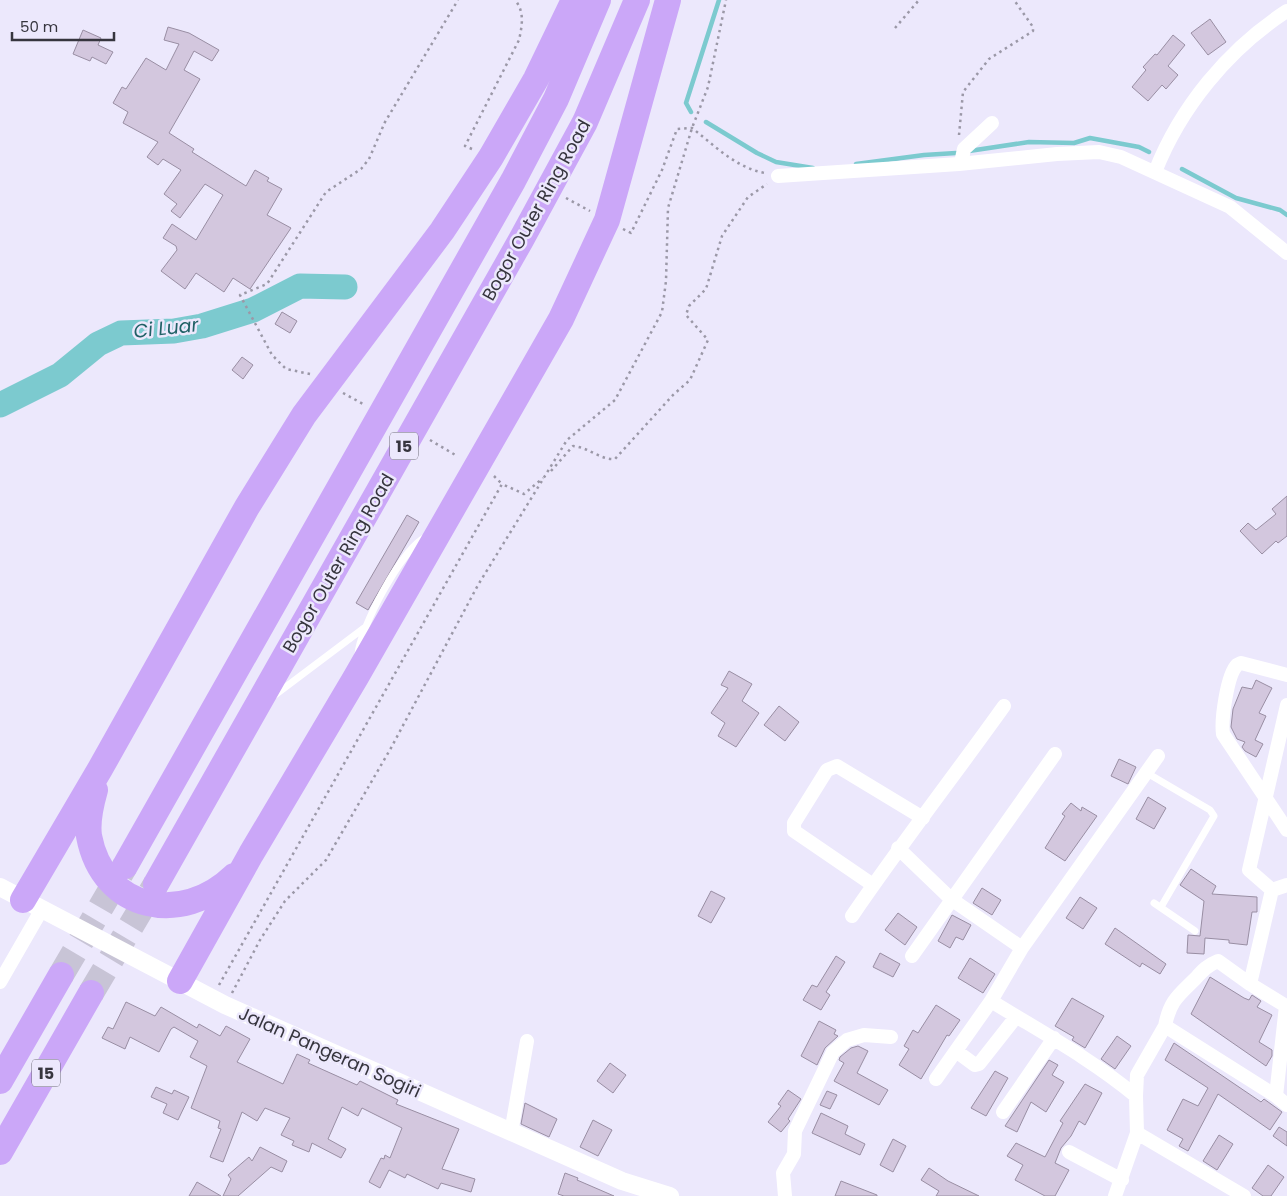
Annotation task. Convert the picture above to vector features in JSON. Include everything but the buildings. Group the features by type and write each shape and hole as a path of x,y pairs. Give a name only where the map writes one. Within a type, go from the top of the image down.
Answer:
{"highway":[{"path":"33,904 100,769 247,507 304,415 442,231 491,157 536,79 574,0"},
{"name":"Bogor Outer Ring Road","path":"125,866 513,181 556,99 598,0"},
{"name":"Bogor Outer Ring Road","path":"156,884 521,240 585,122 637,0"},
{"path":"180,981 251,854 356,677 562,319 607,220 668,0"},
{"path":"100,769 90,809 89,834 96,858 109,878 125,894 146,904 170,907 194,903 221,888 233,877 251,854"},
{"name":"15","path":"0,1081 61,975"},
{"name":"15","path":"0,1152 91,993"}],"street":[{"path":"1155,172 1164,148 1180,118 1198,95 1244,44 1287,12"},
{"path":"961,164 964,149 992,123"},
{"path":"778,176 961,164 1057,154 1099,152 1121,157 1230,207 1287,253"},
{"path":"1287,674 1241,663 1237,664 1232,673 1221,724 1223,734 1287,830"},
{"path":"1272,890 1249,870 1287,705"},
{"path":"852,916 898,848 923,818 1004,706"},
{"path":"912,956 1055,754"},
{"path":"936,1079 991,1001 1022,948 1158,756"},
{"path":"873,885 794,832 794,823 827,770 837,766 923,818"},
{"path":"898,848 951,899 1022,948"},
{"path":"1272,890 1287,885"},
{"name":"Jalan Pangeran Sogiri","path":"0,887 218,1001 622,1181 670,1196"},
{"path":"1250,984 1272,890"},
{"path":"0,982 33,904"},
{"path":"1115,1196 1137,1133 1137,1075 1165,1026 1167,1014 1183,988 1209,965 1218,961 1250,984 1286,1005 1276,1096"},
{"path":"991,1001 1054,1038 1112,1076 1136,1096"},
{"path":"956,1051 975,1065 979,1064 1016,1017"},
{"path":"1165,1026 1276,1096 1287,1105"},
{"path":"785,1196 783,1173 794,1154 795,1131 833,1052 847,1040 864,1035 891,1038"},
{"path":"1003,1112 1054,1038"},
{"path":"511,1133 527,1041"},
{"path":"1137,1133 1244,1196"},
{"path":"1068,1152 1122,1180"}],"lane":[{"path":"356,677 359,642 364,628 400,563 417,541 440,531"},
{"path":"253,712 364,628"},
{"path":"1147,773 1210,810 1214,816 1162,907"},
{"path":"1154,903 1195,931"}],"path":[{"path":"310,374 286,369 272,355 240,295 267,284 326,192 361,170 369,159 385,122 458,0"},
{"path":"514,0 520,6 523,24 519,40"},
{"path":"218,1001 285,901 326,860 391,748 478,585 567,440 615,400 662,312 666,281 668,208 692,128 708,87 726,0"},
{"path":"895,28 919,0"},
{"path":"964,149 959,134 963,92 989,59 1033,31 1033,27 1014,0"},
{"path":"662,170 677,129 692,128 731,160 755,172 778,176"},
{"path":"493,475 502,484 524,494 546,476 573,446 581,446 609,459 615,459 673,395 690,380 708,340 686,315 689,306 706,289 722,236 748,197 778,176"},
{"path":"341,392 366,406"},
{"path":"428,440 456,456"},
{"path":"218,1001 502,484"}],"waterway":[{"path":"691,112 686,103 719,0"},
{"path":"706,122 757,153 776,162 813,168"},
{"path":"969,151 1029,142 1074,143 1090,138 1139,147 1149,152"},
{"path":"856,164 924,155 956,153"},
{"path":"1182,169 1236,198 1280,210 1287,215"},
{"name":"Ci Luar","path":"0,405 60,375 98,344 121,333 174,331 202,326 253,310 300,286 345,287"}],"tunnel":[{"path":"61,975 125,866"},
{"path":"91,993 156,884"}]}
